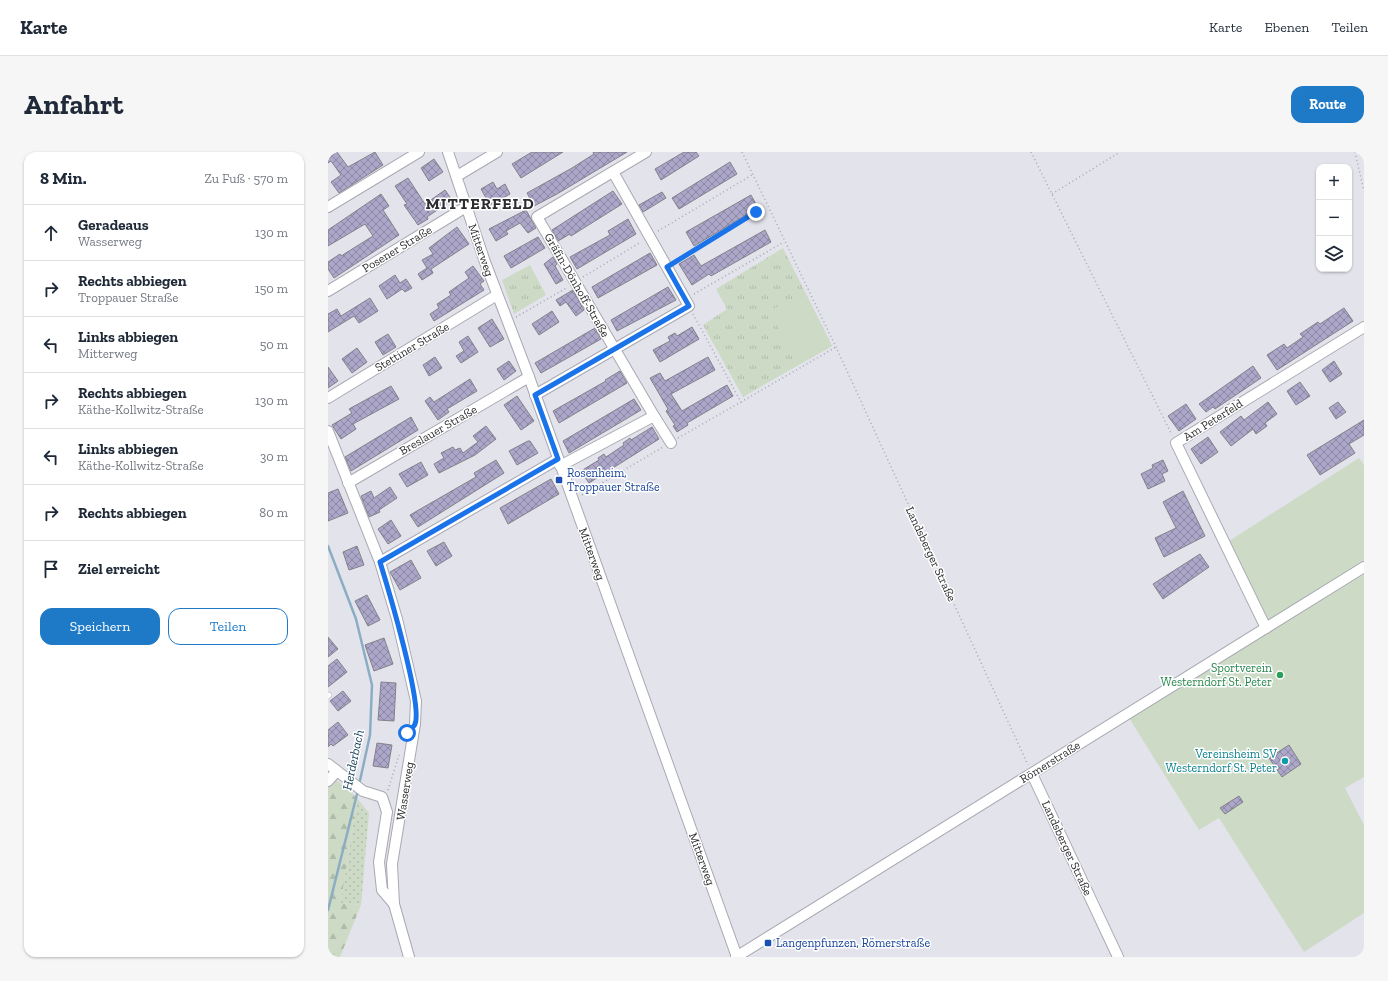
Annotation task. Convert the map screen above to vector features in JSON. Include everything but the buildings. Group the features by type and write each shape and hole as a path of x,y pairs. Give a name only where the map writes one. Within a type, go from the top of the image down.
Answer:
{"street":[{"path":"328,207 419,152"},
{"name":"Mitterweg","path":"448,152 497,295 535,395 736,957"},
{"path":"457,176 497,152"},
{"path":"535,395 689,306 613,172 646,152"},
{"name":"Gräfin-Dönhoff-Straße","path":"613,172 537,217 577,281 614,349 671,442"},
{"name":"Posener Straße","path":"328,291 466,207"},
{"name":"Stettiner Straße","path":"328,398 497,295"},
{"name":"Am Peterfeld","path":"1266,628 1176,443 1364,327"},
{"name":"Breslauer Straße","path":"348,483 528,377"},
{"path":"380,562 559,462 654,416"},
{"name":"Wasserweg","path":"328,431 380,562 397,619 416,701 415,724 392,864 394,904"},
{"name":"Römerstraße","path":"736,957 1364,567"},
{"name":"Wasserweg","path":"328,764 336,772 362,791 382,797 387,812 379,862 382,890 394,904"},
{"path":"328,781 336,772"},
{"name":"Landsberger Straße","path":"1032,774 1118,957"},
{"path":"394,904 409,957"}],"path":[{"name":"Landsberger Straße","path":"742,152 784,242 836,347 1032,774"},
{"path":"1031,152 1146,386 1176,443"},
{"path":"1052,194 1120,152"},
{"path":"1355,152 1364,191"},
{"path":"507,322 752,175"},
{"path":"667,267 756,212"},
{"path":"685,299 784,242"},
{"path":"698,321 741,402"},
{"path":"572,498 581,496 671,442 836,347"},
{"path":"382,797 388,789 400,754"}],"green space":[{"path":"783,248 832,346 743,397 703,325 727,309 716,289"},
{"path":"530,265 546,295 514,314 502,280"},
{"path":"805,292 832,346 799,364 769,311"},
{"name":"Sportverein Westerndorf St. Peter","path":"1359,458 1364,465 1364,777 1345,788 1364,825 1364,913 1304,952 1219,818 1199,830 1129,718 1261,632 1230,565 1229,541"},
{"path":"332,776 357,798 341,903 361,905 340,957 328,957 328,782"},
{"path":"357,798 369,813 361,905 341,903"}],"waterway":[{"name":"Herderbach","path":"328,546 356,619 372,685 370,735 359,785"},
{"name":"Herderbach","path":"328,910 358,790"}],"place":[{"name":"Rosenheim, Troppauer Straße","path":"559,480"},
{"name":"Sportverein Westerndorf St. Peter","path":"1280,675"},
{"name":"Vereinsheim SV Westerndorf St. Peter","path":"1285,761"},
{"name":"Langenpfunzen, Römerstraße","path":"768,943"}],"district":[{"name":"MITTERFELD","path":"480,203"}],"route":[{"path":"407,733 415,724 416,701 397,619 380,562 558,459 535,395 689,306 667,267 756,212"}]}
